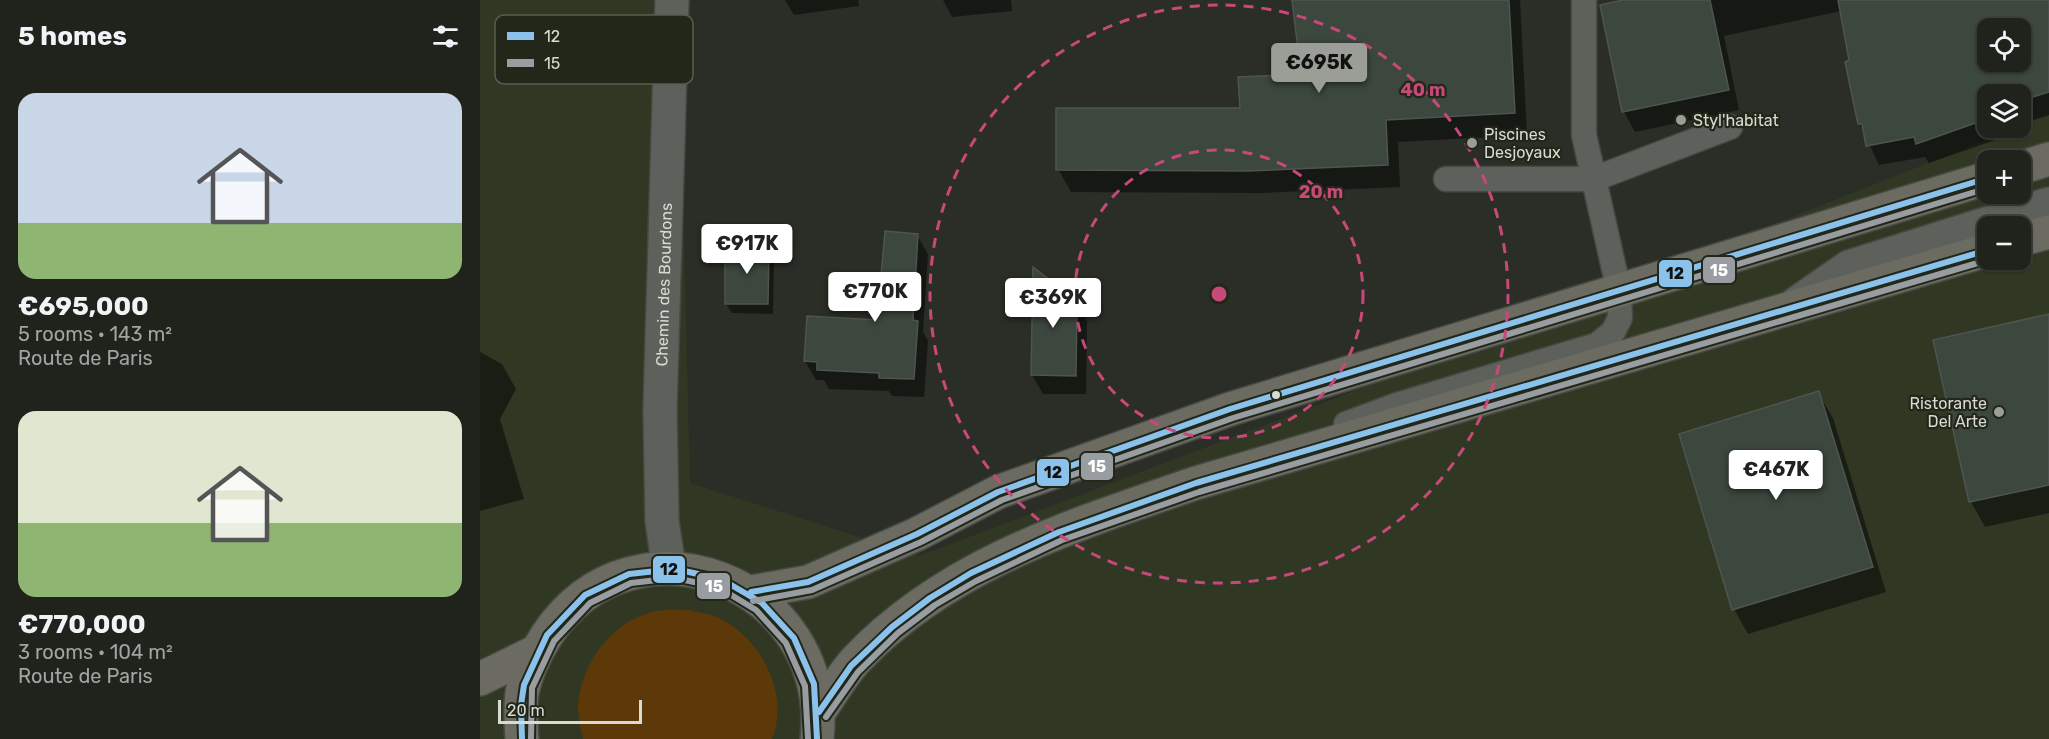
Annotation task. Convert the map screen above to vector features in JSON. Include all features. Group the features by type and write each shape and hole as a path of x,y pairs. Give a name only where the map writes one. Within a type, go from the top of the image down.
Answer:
{"main road":[{"path":"2031,165 2049,159"},
{"path":"751,592 808,582 917,534 998,492 1187,423 1977,181"},
{"path":"2031,237 2049,232"},
{"path":"818,726 855,661 900,619 950,584 1010,552 1196,483 1977,253"},
{"path":"522,739 522,693 537,651 559,617 591,591 628,574 669,568 711,575 751,592 786,624 810,665 818,726"},
{"path":"480,679 537,651"}],"street":[{"name":"Chemin des Bourdons","path":"672,0 672,15"},
{"name":"Chemin des Bourdons","path":"669,568 662,521 660,410 670,84"},
{"path":"1788,310 1849,267 2049,204"}],"lane":[{"path":"1196,483 1396,405 1597,345 1613,332 1620,318 1619,291 1584,135 1584,0"},
{"path":"1446,179 1594,178 1730,127"}],"shaded area":[{"path":"480,0 678,0 678,15 495,15 495,84 680,84 690,483 919,556 1331,400 1991,138 2031,138 2031,122 2049,115 2049,739 480,739"},
{"path":"661,610 689,610 721,619 736,628 760,655 775,687 777,722 772,739 583,739 578,711 580,691 592,660 602,646 626,623 641,616"}],"building":[{"path":"1292,0 1509,0 1515,113 1386,120 1388,165 1247,171 1056,170 1056,108 1240,108 1238,77 1301,74"},
{"path":"1623,0 1710,0 1729,90 1622,112 1600,5"},
{"path":"1838,0 2049,0 2049,92 2031,98 2031,84 1977,84 1977,122 1916,144 1914,137 1866,146 1862,124 1858,124 1845,62 1849,60"},
{"path":"885,231 918,234 913,320 918,321 914,379 879,378 879,373 817,370 817,362 804,361 807,316 877,320"},
{"path":"725,246 769,247 768,304 725,304"},
{"path":"1033,267 1077,301 1076,376 1031,375"},
{"name":"Ristorante Del Arte","path":"2049,314 2049,485 1969,502 1933,340"},
{"path":"1819,391 1873,567 1732,610 1679,434"}],"transit line":[{"name":"12","path":"751,592 808,582 917,534 998,492 1230,409 1977,181"},
{"name":"15","path":"753,601 812,590 921,542 1002,500 1233,418 1977,191"},
{"name":"12","path":"819,712 851,666 892,627 930,598 971,573 1059,532 1196,483 1977,253"},
{"name":"15","path":"826,717 858,672 898,633 935,605 976,581 1062,540 1199,492 1977,263"},
{"name":"12","path":"522,739 521,705 524,685 547,635 585,595 629,574 675,569 721,579 762,603 794,638 814,684 817,739"},
{"name":"15","path":"531,738 532,688 554,641 590,603 631,583 675,578 718,587 756,610 786,643 805,686 808,739"}],"place":[{"name":"Styl'habitat","path":"1681,120"},
{"name":"Piscines Desjoyaux","path":"1472,143"},
{"name":"Ristorante Del Arte","path":"1999,412"}]}
